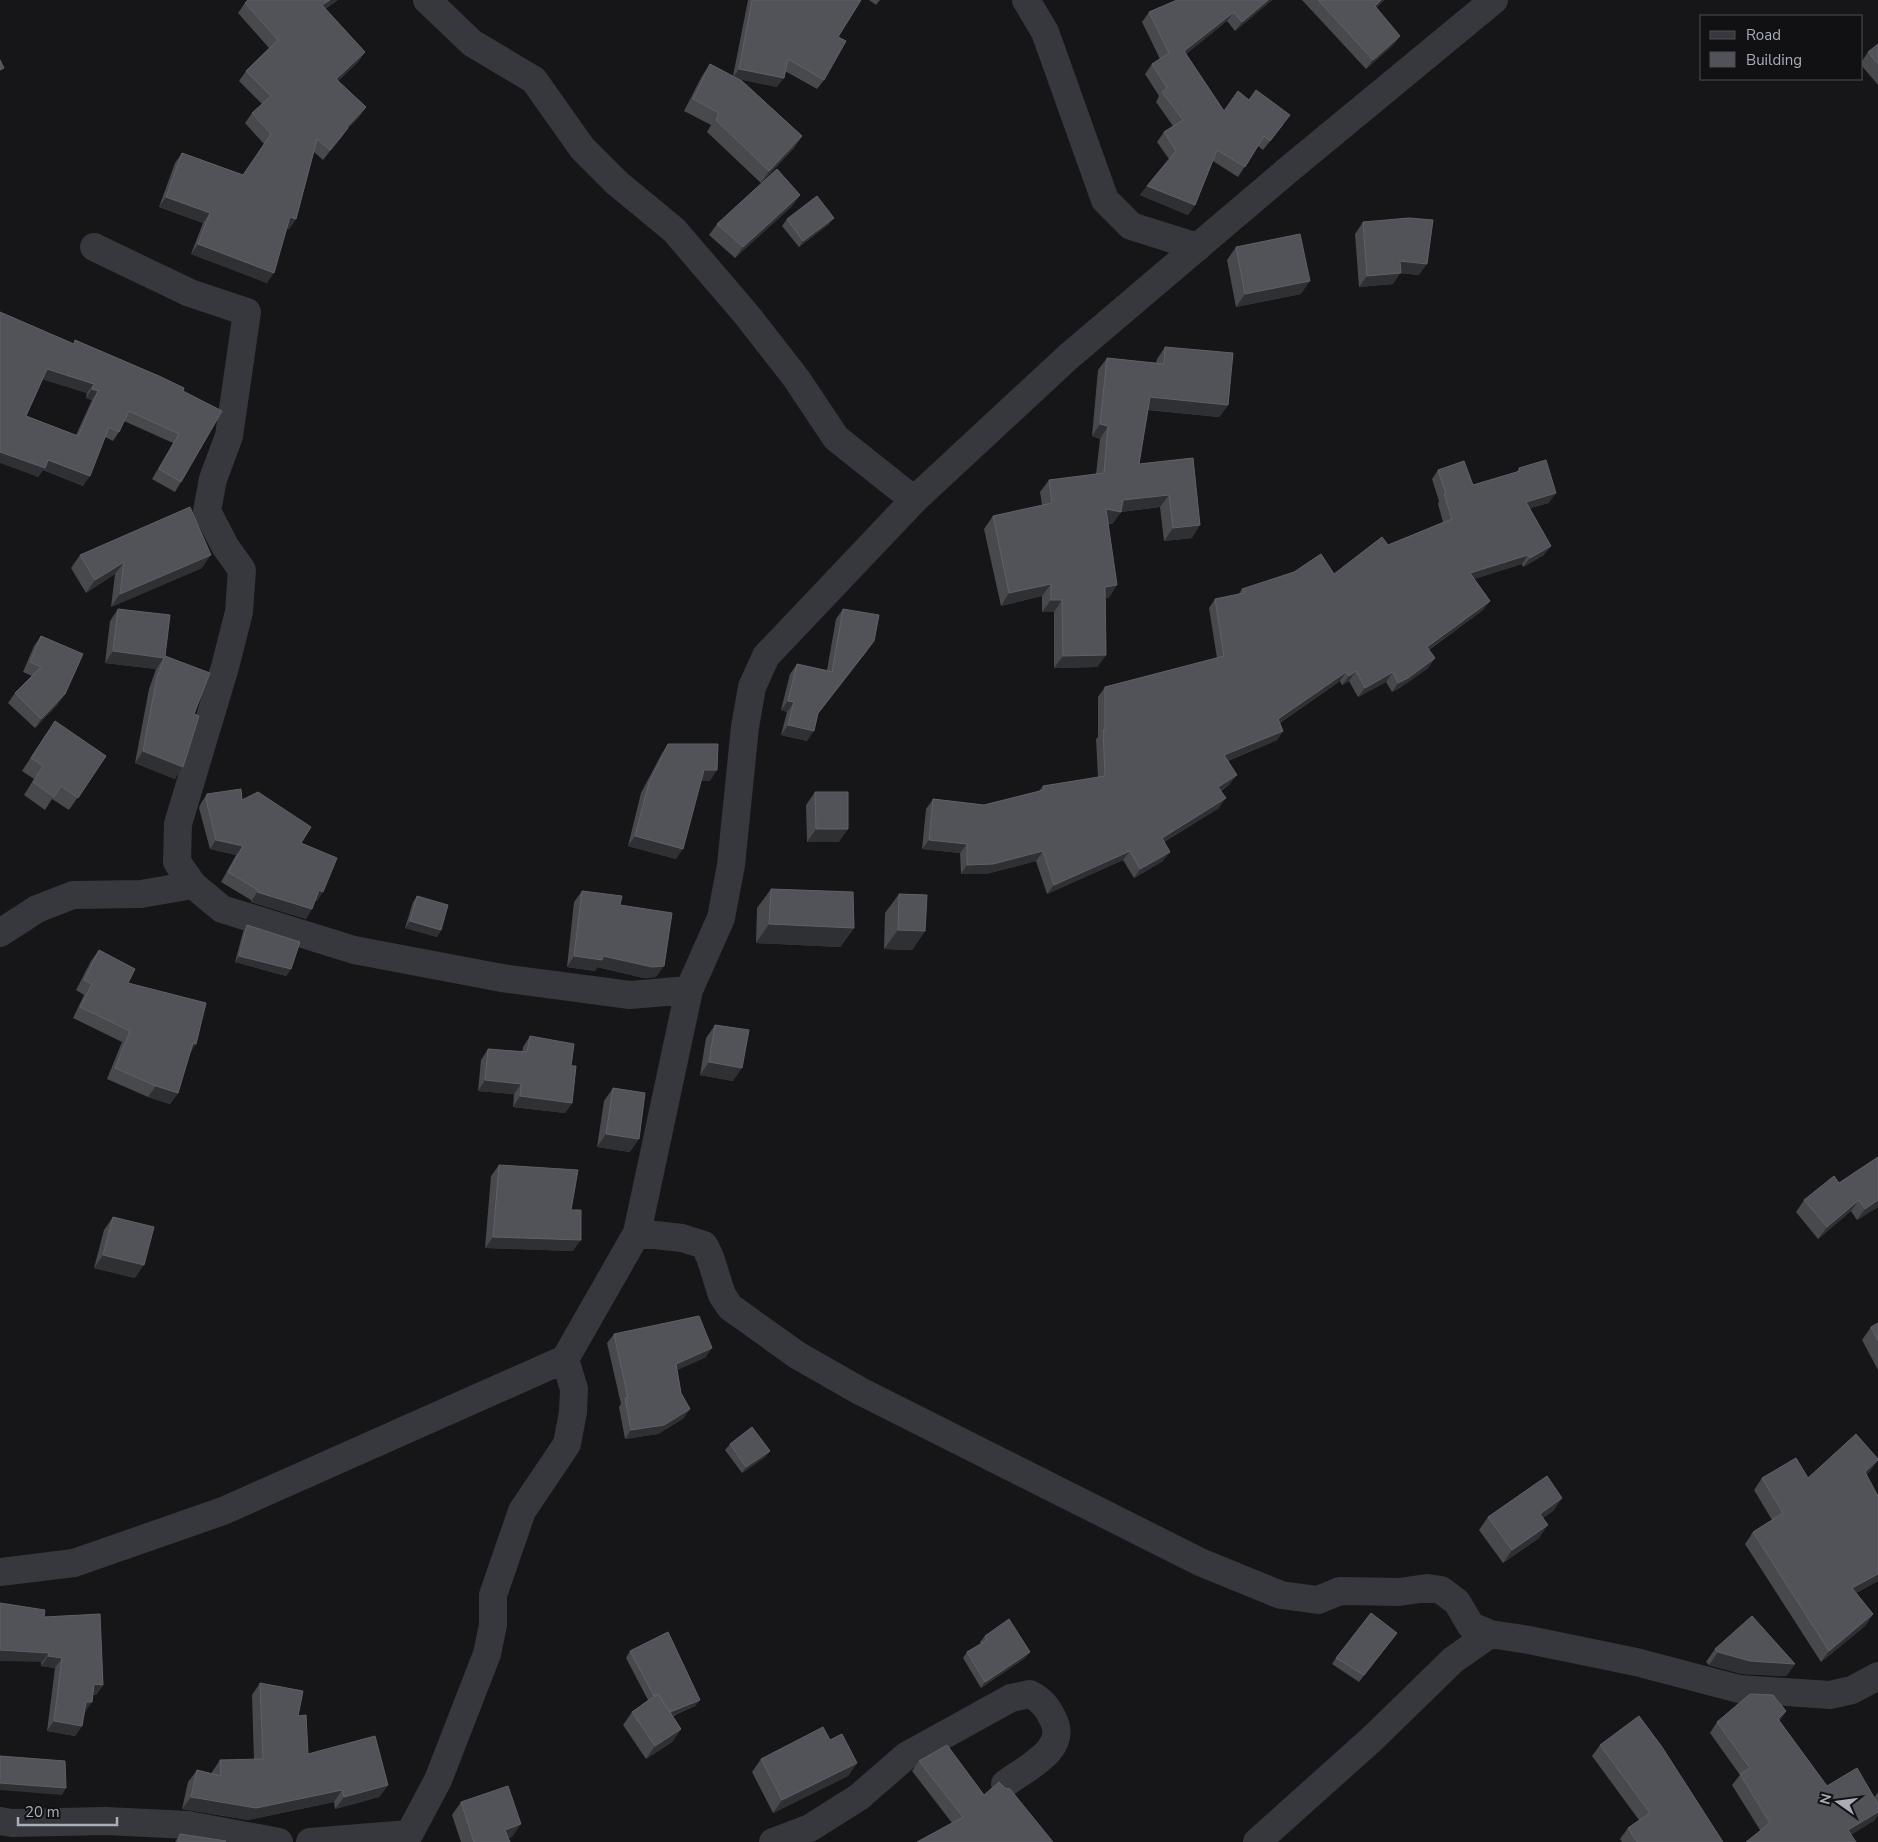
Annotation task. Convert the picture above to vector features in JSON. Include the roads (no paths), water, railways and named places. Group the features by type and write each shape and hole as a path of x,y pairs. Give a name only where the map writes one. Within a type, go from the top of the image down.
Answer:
{"street":[{"path":"427,0 472,43 534,80 582,148 617,183 674,230 746,314 796,378 836,438 914,500"},
{"path":"1026,0 1045,32 1105,200 1131,226 1198,247"},
{"path":"0,1572 74,1563 223,1511 565,1359 637,1234 689,990 721,918 732,857 745,727 752,687 766,656 914,500 1068,357 1288,170 1494,0"},
{"path":"94,247 190,293 247,312 229,436 214,479 207,511 225,546 242,570 238,612 230,648 178,824 177,862 193,885 222,909 354,950 502,978 630,995 689,990"},
{"path":"0,933 37,908 73,895 141,894 193,885"},
{"path":"637,1234 682,1238 704,1245 710,1257 722,1295 730,1308 797,1355 860,1391 1200,1562 1281,1595 1318,1600 1340,1592 1398,1592 1427,1588 1441,1590 1457,1602 1471,1626 1490,1634 1636,1662 1739,1689 1830,1695 1852,1690 1877,1677"},
{"path":"310,1842 407,1838 438,1780 487,1654 493,1625 493,1595 522,1511 567,1444 573,1412 574,1389 565,1359"},
{"path":"1257,1842 1374,1738 1453,1660 1490,1634"},
{"path":"773,1842 810,1828 859,1797 906,1756 1011,1698 1030,1694 1042,1701 1049,1710 1056,1724 1057,1739 1050,1750 1005,1784"},
{"path":"0,1821 12,1823 106,1821 188,1825 279,1842"}]}
